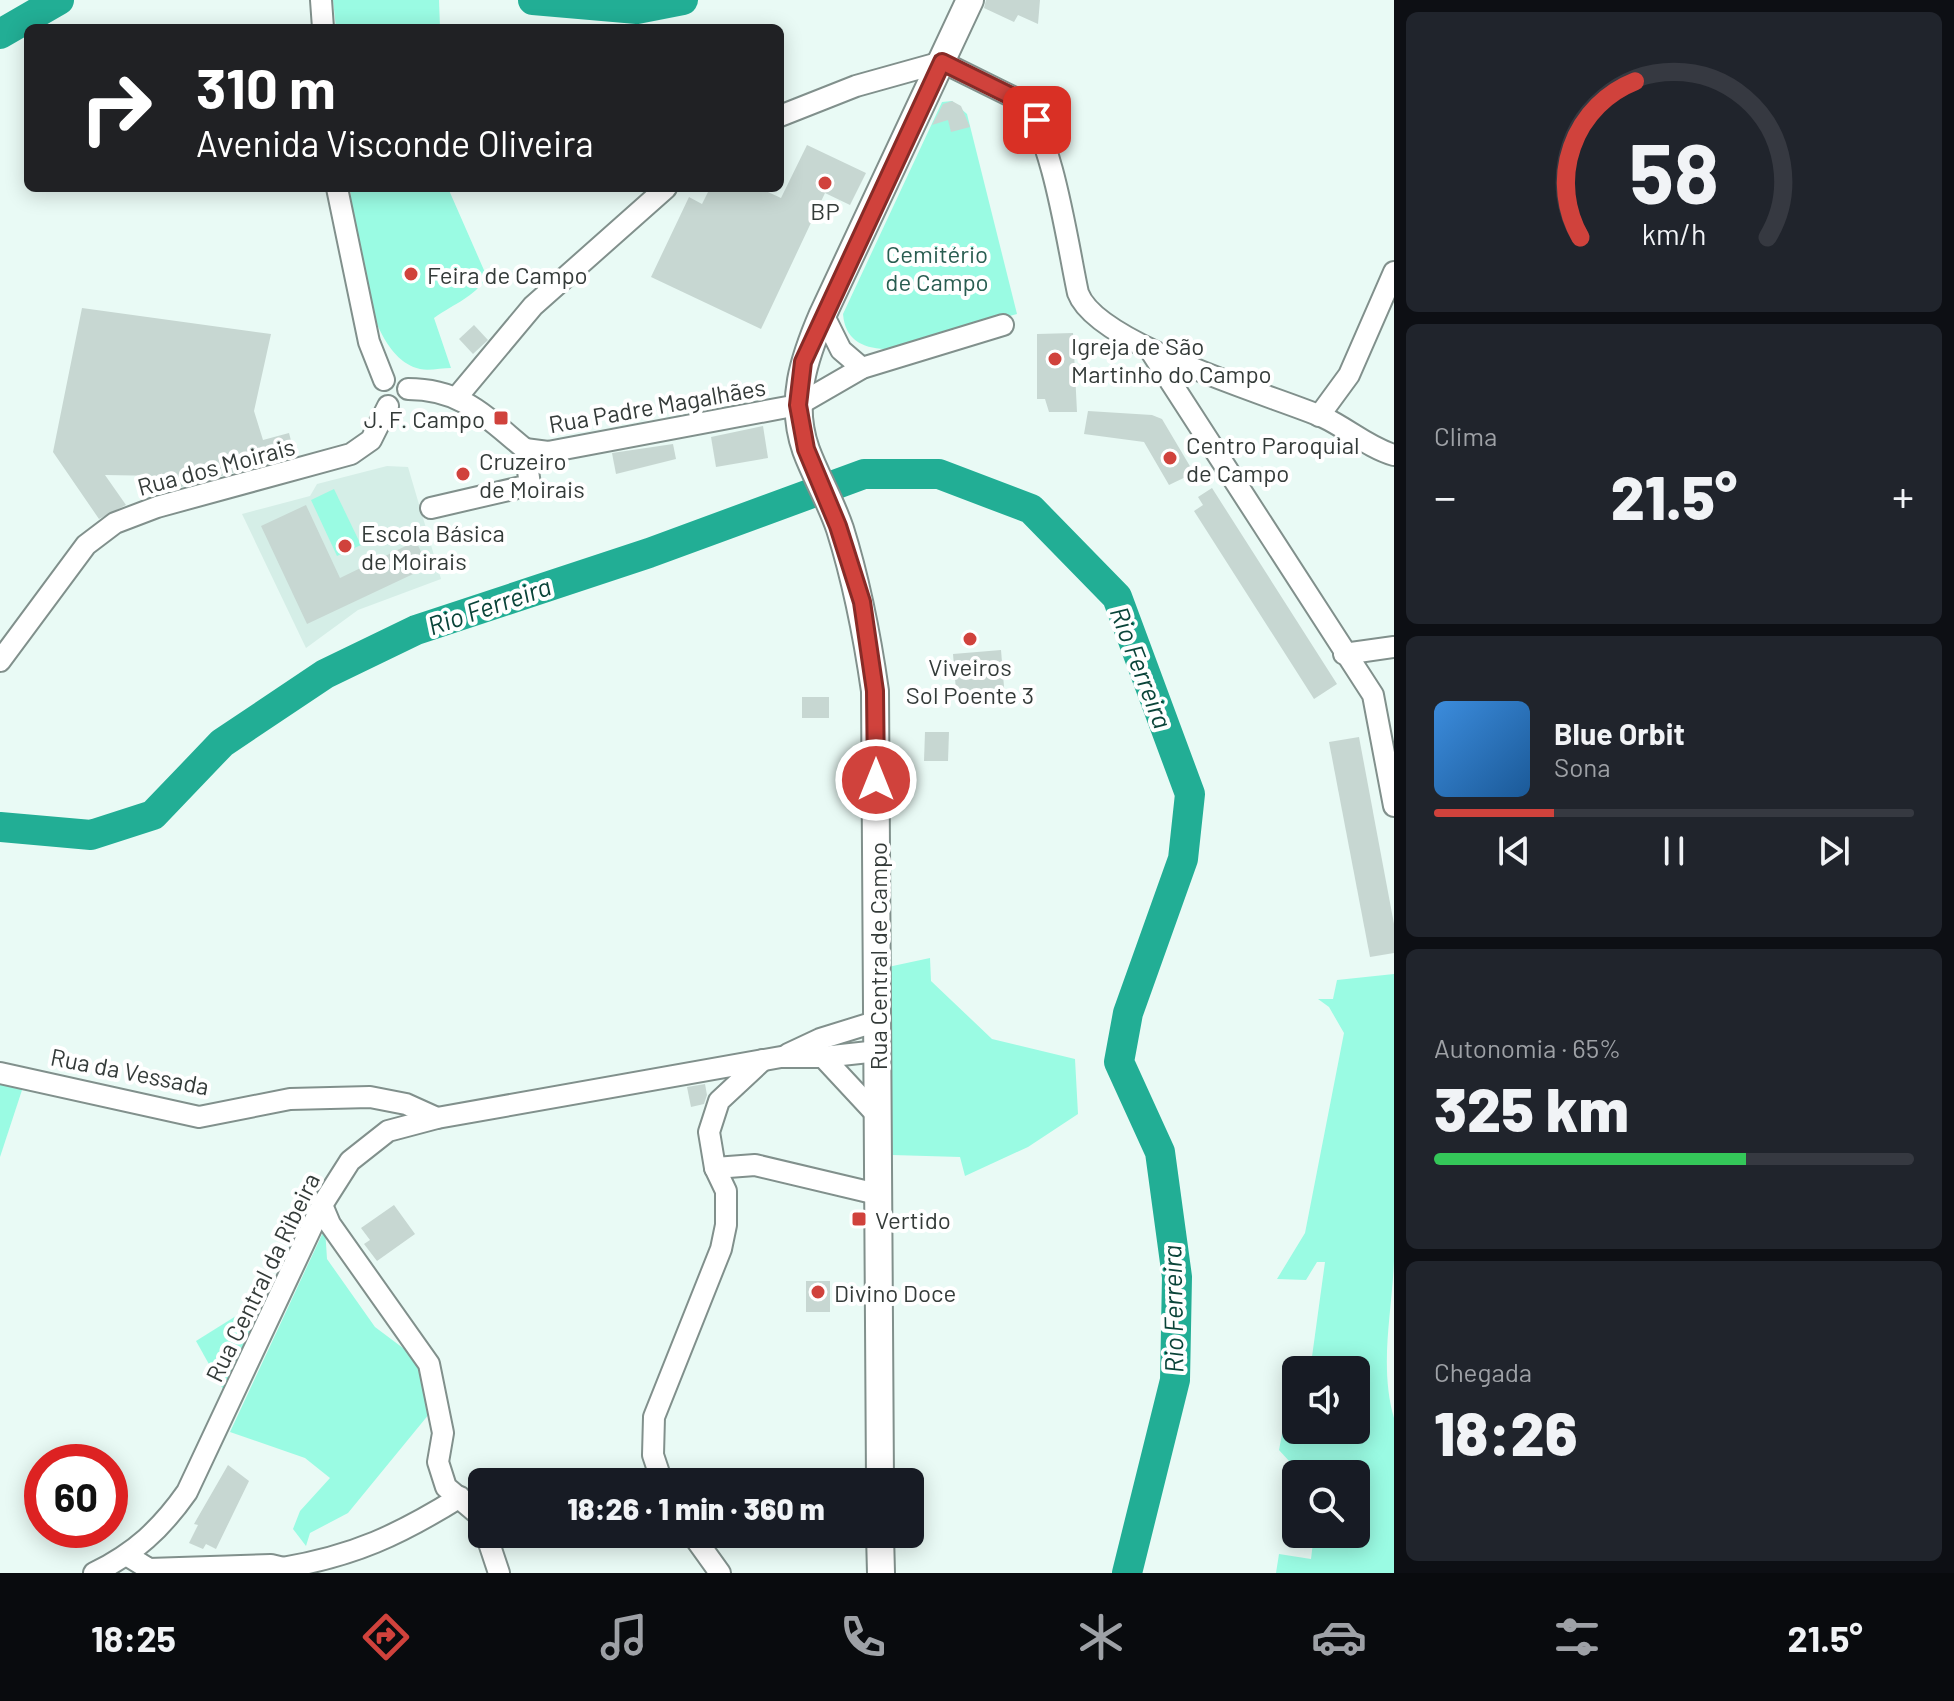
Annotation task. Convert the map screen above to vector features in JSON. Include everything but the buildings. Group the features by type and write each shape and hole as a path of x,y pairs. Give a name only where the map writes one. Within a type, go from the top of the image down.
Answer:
{"main road":[{"name":"Rua Central de Campo","path":"880,1468 875,691 862,602 838,526 806,449 798,405 803,362 823,314 970,0"},
{"path":"880,1548 881,1573"}],"street":[{"path":"321,0 323,24"},
{"path":"784,114 856,86 942,62 1021,101 1031,111 1042,136 1081,302 1150,350 1319,416 1394,455"},
{"path":"338,192 369,342 384,380 379,394 388,406 405,402 408,389 404,381 396,377 384,380"},
{"path":"457,397 533,306 661,192"},
{"path":"1319,416 1349,375 1394,272"},
{"path":"823,314 841,350 862,368"},
{"name":"Rua Padre Magalhães","path":"525,449 548,452 798,405 862,368 1003,325"},
{"path":"1150,350 1373,695 1394,806"},
{"path":"408,389 443,391 457,397 525,449 530,485 431,508"},
{"name":"Rua dos Moirais","path":"0,661 86,545 115,523 157,507 351,454 371,440 388,406"},
{"path":"1344,654 1394,647"},
{"name":"Rua Central da Ribeira","path":"772,1058 878,1021"},
{"name":"Rua Central da Ribeira","path":"94,1573 128,1556 163,1526 187,1492 322,1205 350,1161 388,1131 437,1118 772,1058 878,1051"},
{"path":"823,1057 876,1114"},
{"path":"657,1468 653,1455 654,1417 721,1249 726,1225 726,1191 715,1168 709,1132 719,1101 772,1058"},
{"name":"Rua da Vessada","path":"0,1073 199,1117 290,1099 370,1097 406,1104 437,1118"},
{"path":"715,1168 755,1165 877,1194"},
{"path":"322,1205 330,1224 429,1364 443,1433 438,1462 446,1487 468,1505"},
{"path":"282,1568 329,1560 404,1532 460,1497"},
{"path":"491,1548 499,1573"},
{"path":"702,1548 720,1573"},
{"path":"128,1556 149,1569 271,1565 304,1573"}],"shaded area":[{"name":"Escola Básica de Moirais","path":"387,466 408,467 441,579 358,610 306,648 242,514 310,496 317,484"}],"green space":[{"path":"333,0 439,0 440,24 336,24"},
{"name":"Cemitério de Campo","path":"952,101 967,114 1017,314 885,349 869,347 851,336 843,314 942,102"},
{"path":"350,192 450,192 487,277 470,295 434,318 451,368 420,369 401,360 386,342 366,291"},
{"path":"334,489 361,545 337,556 311,500"},
{"path":"930,958 931,981 992,1039 1075,1059 1078,1114 1028,1147 965,1176 960,1157 892,1155 888,967"},
{"path":"1394,974 1394,1261 1387,1379 1394,1418 1394,1573 1276,1573 1279,1554 1311,1559 1312,1548 1370,1548 1370,1460 1288,1460 1279,1450 1282,1434 1282,1444 1370,1444 1370,1356 1312,1356 1325,1262 1317,1262 1306,1280 1277,1279 1305,1233 1344,1033 1329,1007 1318,999 1333,999 1337,980"},
{"path":"0,1079 24,1084 0,1157"},
{"path":"325,1228 327,1259 375,1327 419,1360 434,1408 348,1513 310,1533 306,1546 293,1529 300,1511 330,1478 305,1458 230,1432"},
{"path":"271,1294 224,1391 196,1341"}],"waterway":[{"name":"Rio Ferreira","path":"0,34 59,0"},
{"name":"Rio Ferreira","path":"533,0 637,9 683,0"},
{"name":"Rio Ferreira","path":"0,827 91,835 153,815 222,743 325,674 416,630 649,553 864,474 939,474 1031,509 1117,597 1190,794 1183,859 1128,1013 1119,1062 1160,1152 1177,1277 1175,1380 1127,1573"}],"place":[{"name":"BP","path":"825,183"},
{"name":"Feira de Campo","path":"411,274"},
{"name":"Igreja de São Martinho do Campo","path":"1055,359"},
{"name":"J. F. Campo","path":"501,418"},
{"name":"Centro Paroquial de Campo","path":"1170,458"},
{"name":"Cruzeiro de Moirais","path":"463,474"},
{"name":"Escola Básica de Moirais","path":"345,546"},
{"name":"Viveiros Sol Poente 3","path":"970,639"},
{"name":"Vertido","path":"859,1219"},
{"name":"Divino Doce","path":"818,1292"}],"route":[{"path":"876,780 875,691 862,602 838,526 801,430 798,405 803,362 942,62 1021,101 1037,120"}]}
